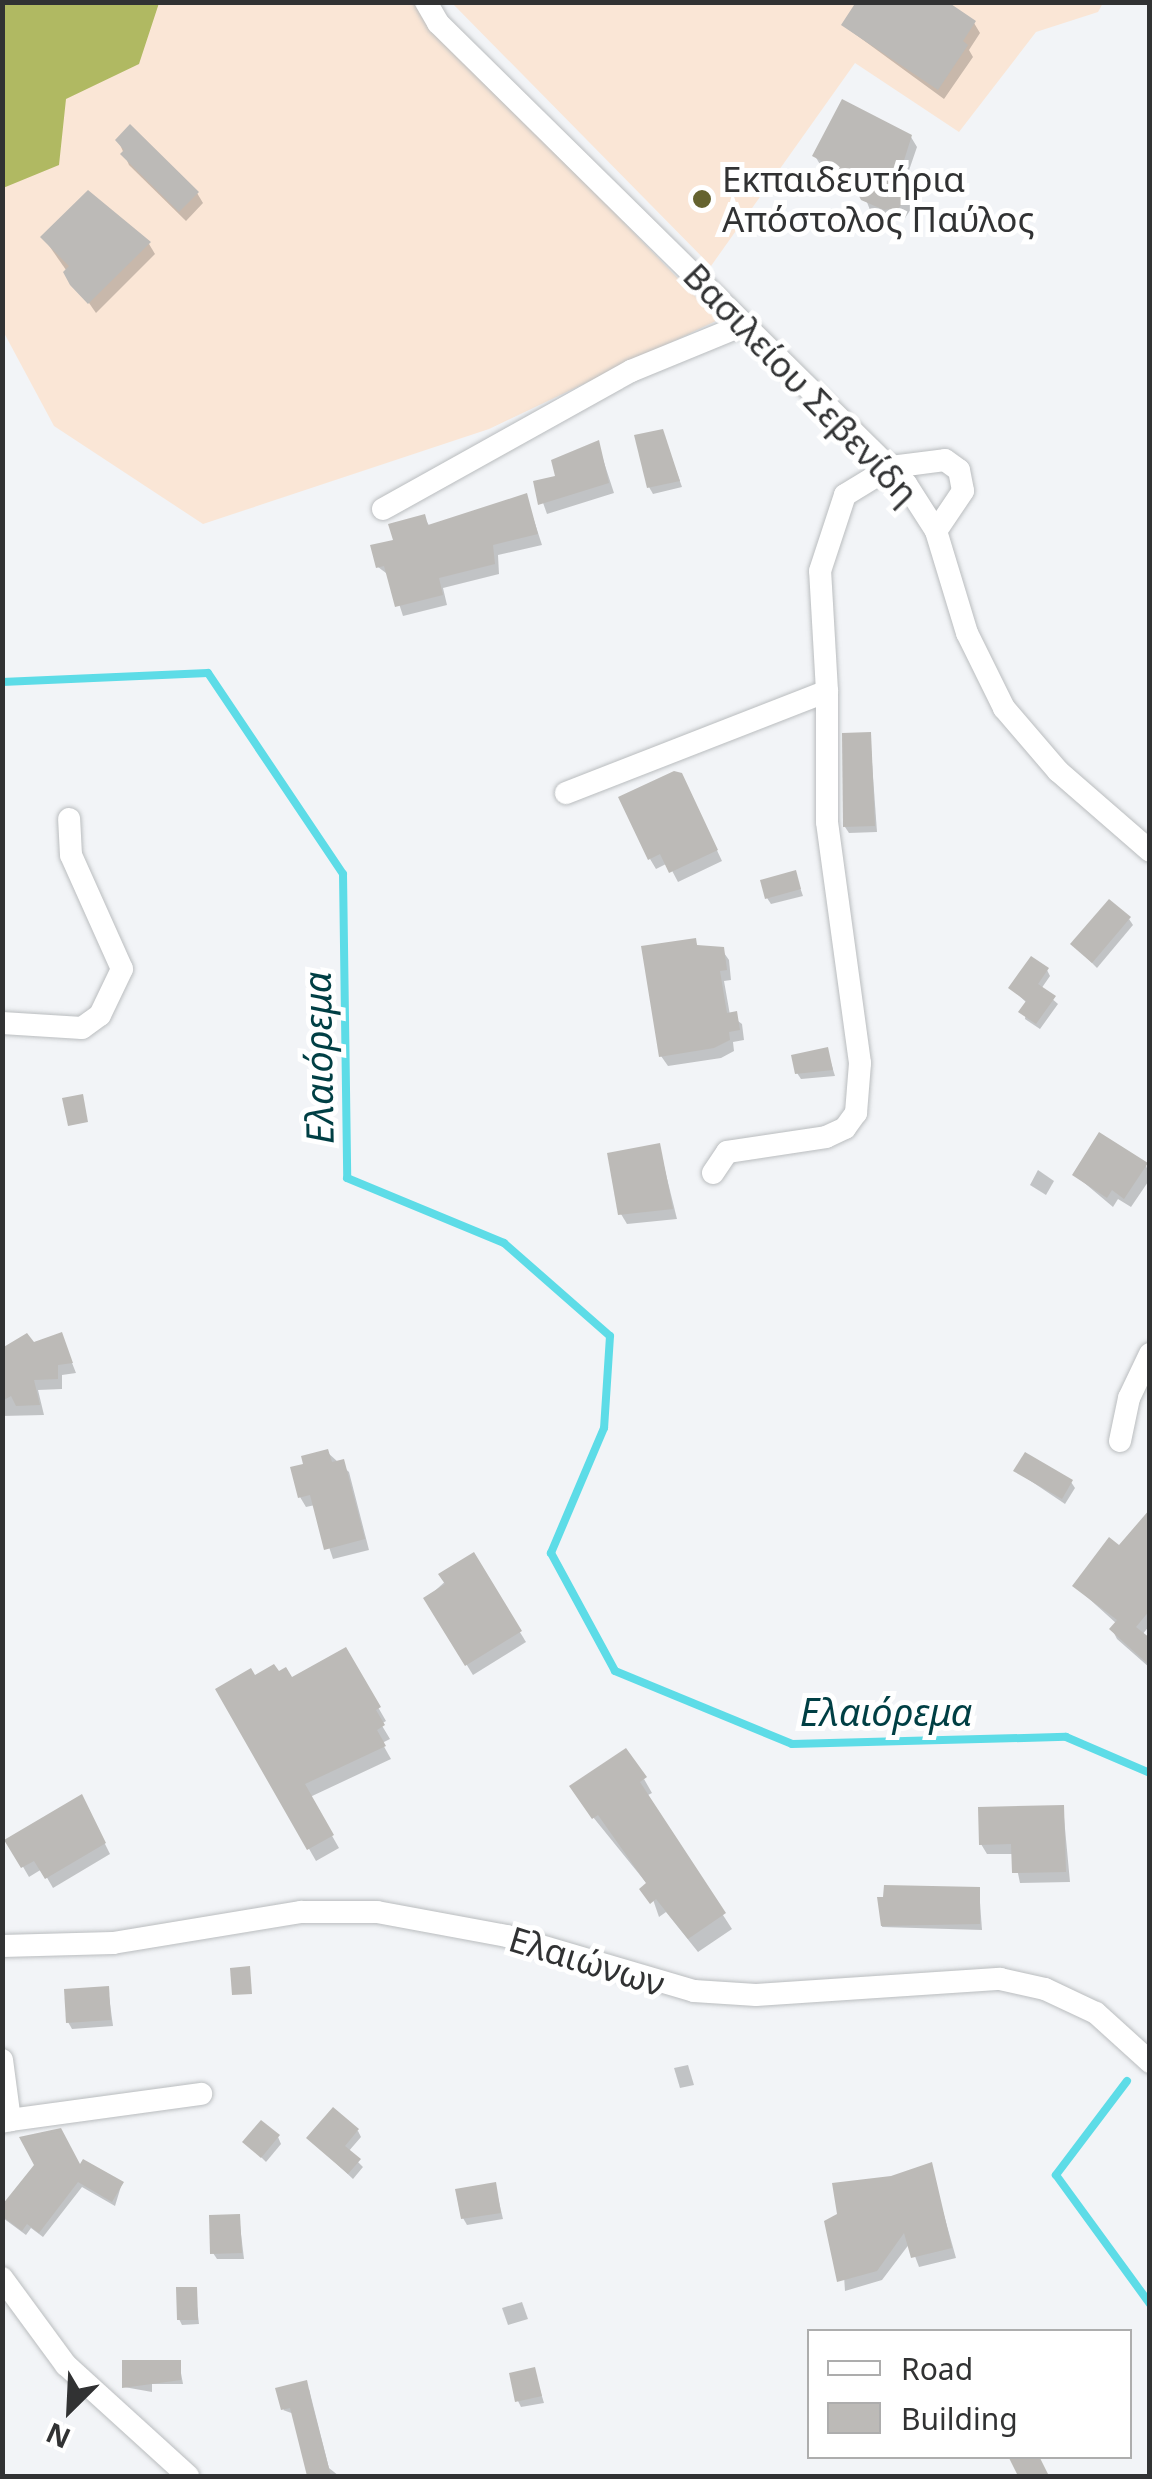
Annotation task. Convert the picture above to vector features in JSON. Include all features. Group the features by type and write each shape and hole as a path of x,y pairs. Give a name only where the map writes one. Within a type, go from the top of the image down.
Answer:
{"street":[{"name":"Βασιλείου Σεβενίδη","path":"426,2 438,24 891,467 936,531 967,633 1004,708 1058,771 1150,852"},
{"path":"384,509 601,386 742,325"},
{"path":"713,1172 726,1152 826,1137 845,1128 856,1113 860,1063 827,822 827,691 820,571 831,528 845,496 891,467 936,458 958,470 961,498 936,531"},
{"path":"566,793 827,691"},
{"path":"2,1022 82,1028 100,1015 122,970 71,855 68,819"},
{"path":"1120,1440 1124,1410 1150,1354"},
{"name":"Ελαιώνων","path":"2,1946 113,1943 289,1913 377,1912 507,1936 694,1991 756,1995 1000,1979 1046,1989 1096,2013 1150,2062"},
{"path":"2,2060 6,2121 201,2094"},
{"path":"2,2278 66,2365 188,2476"}],"shaded area":[{"path":"138,2 413,3 718,320 489,429 203,524 54,426 3,331 3,164"},
{"name":"Εκπαιδευτήρια Απόστολος Παύλος","path":"452,3 1103,3 1098,12 1036,32 959,132 855,63 711,266"}],"green space":[{"path":"3,2 159,3 139,64 66,99 59,165 3,188"}],"building":[{"path":"856,2 948,2 976,21 963,41 968,45 938,90 841,25"},
{"path":"842,99 912,135 900,173 917,181 899,208 884,210 861,200 856,190 862,182 812,156"},
{"path":"130,124 199,192 179,212 120,154 124,150 115,140"},
{"path":"88,190 151,242 88,304 63,272 69,266 40,237"},
{"path":"663,429 680,481 647,488 634,435"},
{"path":"599,440 609,483 538,505 533,481 555,476 551,460"},
{"path":"527,493 538,534 493,545 495,564 439,578 443,595 395,607 384,566 376,568 370,545 393,540 388,524 425,514 428,525"},
{"path":"871,732 875,826 843,827 842,733"},
{"path":"674,771 682,773 718,850 669,873 660,854 648,860 618,797"},
{"path":"796,870 801,889 765,899 760,880"},
{"path":"1109,899 1131,917 1092,963 1070,944"},
{"path":"696,938 697,945 724,947 727,970 720,971 727,1013 737,1011 740,1030 729,1032 730,1040 714,1048 659,1057 641,946"},
{"path":"1031,956 1049,968 1038,984 1056,996 1036,1024 1018,1012 1026,1001 1008,988"},
{"path":"828,1047 833,1070 795,1074 791,1055"},
{"path":"83,1094 88,1122 68,1126 62,1098"},
{"path":"1099,1132 1148,1163 1124,1199 1112,1190 1107,1198 1072,1175"},
{"path":"660,1143 673,1209 618,1215 607,1153"},
{"path":"62,1332 73,1363 58,1365 58,1379 34,1380 40,1405 16,1406 11,1396 2,1401 2,1348 27,1333 34,1342"},
{"path":"328,1449 332,1462 344,1459 365,1539 324,1550 310,1495 298,1498 290,1467 303,1464 301,1456"},
{"path":"1025,1452 1073,1480 1062,1499 1013,1471"},
{"path":"1150,1509 1150,1610 1136,1627 1150,1638 1150,1666 1109,1629 1117,1620 1072,1586 1109,1537 1119,1545"},
{"path":"474,1552 522,1631 465,1666 423,1598 445,1584 438,1574"},
{"path":"346,1647 381,1707 376,1710 385,1725 377,1730 386,1746 305,1784 334,1835 307,1850 215,1689 251,1668 255,1675 274,1664 279,1671 286,1667 292,1677"},
{"path":"626,1748 647,1777 640,1782 726,1913 688,1939 656,1899 650,1904 639,1889 646,1883 598,1815 592,1819 569,1786"},
{"path":"82,1794 106,1843 45,1879 34,1861 21,1868 4,1840"},
{"path":"1064,1805 1066,1872 1012,1873 1011,1844 979,1845 978,1807"},
{"path":"884,1885 980,1887 980,1924 881,1926 877,1897 883,1897"},
{"path":"250,1966 252,1994 232,1995 230,1968"},
{"path":"109,1986 111,2020 66,2023 64,1989"},
{"path":"333,2107 359,2129 345,2146 361,2159 348,2174 306,2138"},
{"path":"261,2120 280,2135 261,2158 242,2142"},
{"path":"61,2128 80,2164 83,2159 124,2182 112,2202 78,2182 39,2233 27,2224 22,2231 2,2216 2,2205 34,2165 19,2137"},
{"path":"932,2162 952,2248 911,2258 904,2233 877,2271 837,2282 824,2221 837,2214 832,2183 891,2176"},
{"path":"496,2182 501,2213 461,2219 455,2189"},
{"path":"240,2214 242,2253 210,2254 209,2215"},
{"path":"176,2287 197,2287 198,2320 177,2320"},
{"path":"122,2360 181,2360 181,2380 122,2388"},
{"path":"535,2367 542,2396 515,2402 509,2373"},
{"path":"307,2380 331,2476 307,2476 290,2408 281,2410 275,2388"},
{"path":"1010,2459 1040,2459 1049,2476 1018,2476"}],"waterway":[{"name":"Ελαιόρεμα","path":"2,682 208,673 343,874 347,1178 504,1243 610,1336 604,1428 551,1553 615,1671 792,1744 1066,1737 1150,1773"},
{"name":"Ελαιόρεμα","path":"1127,2081 1056,2175 1150,2304"}],"place":[{"name":"Εκπαιδευτήρια Απόστολος Παύλος","path":"702,199"}]}
